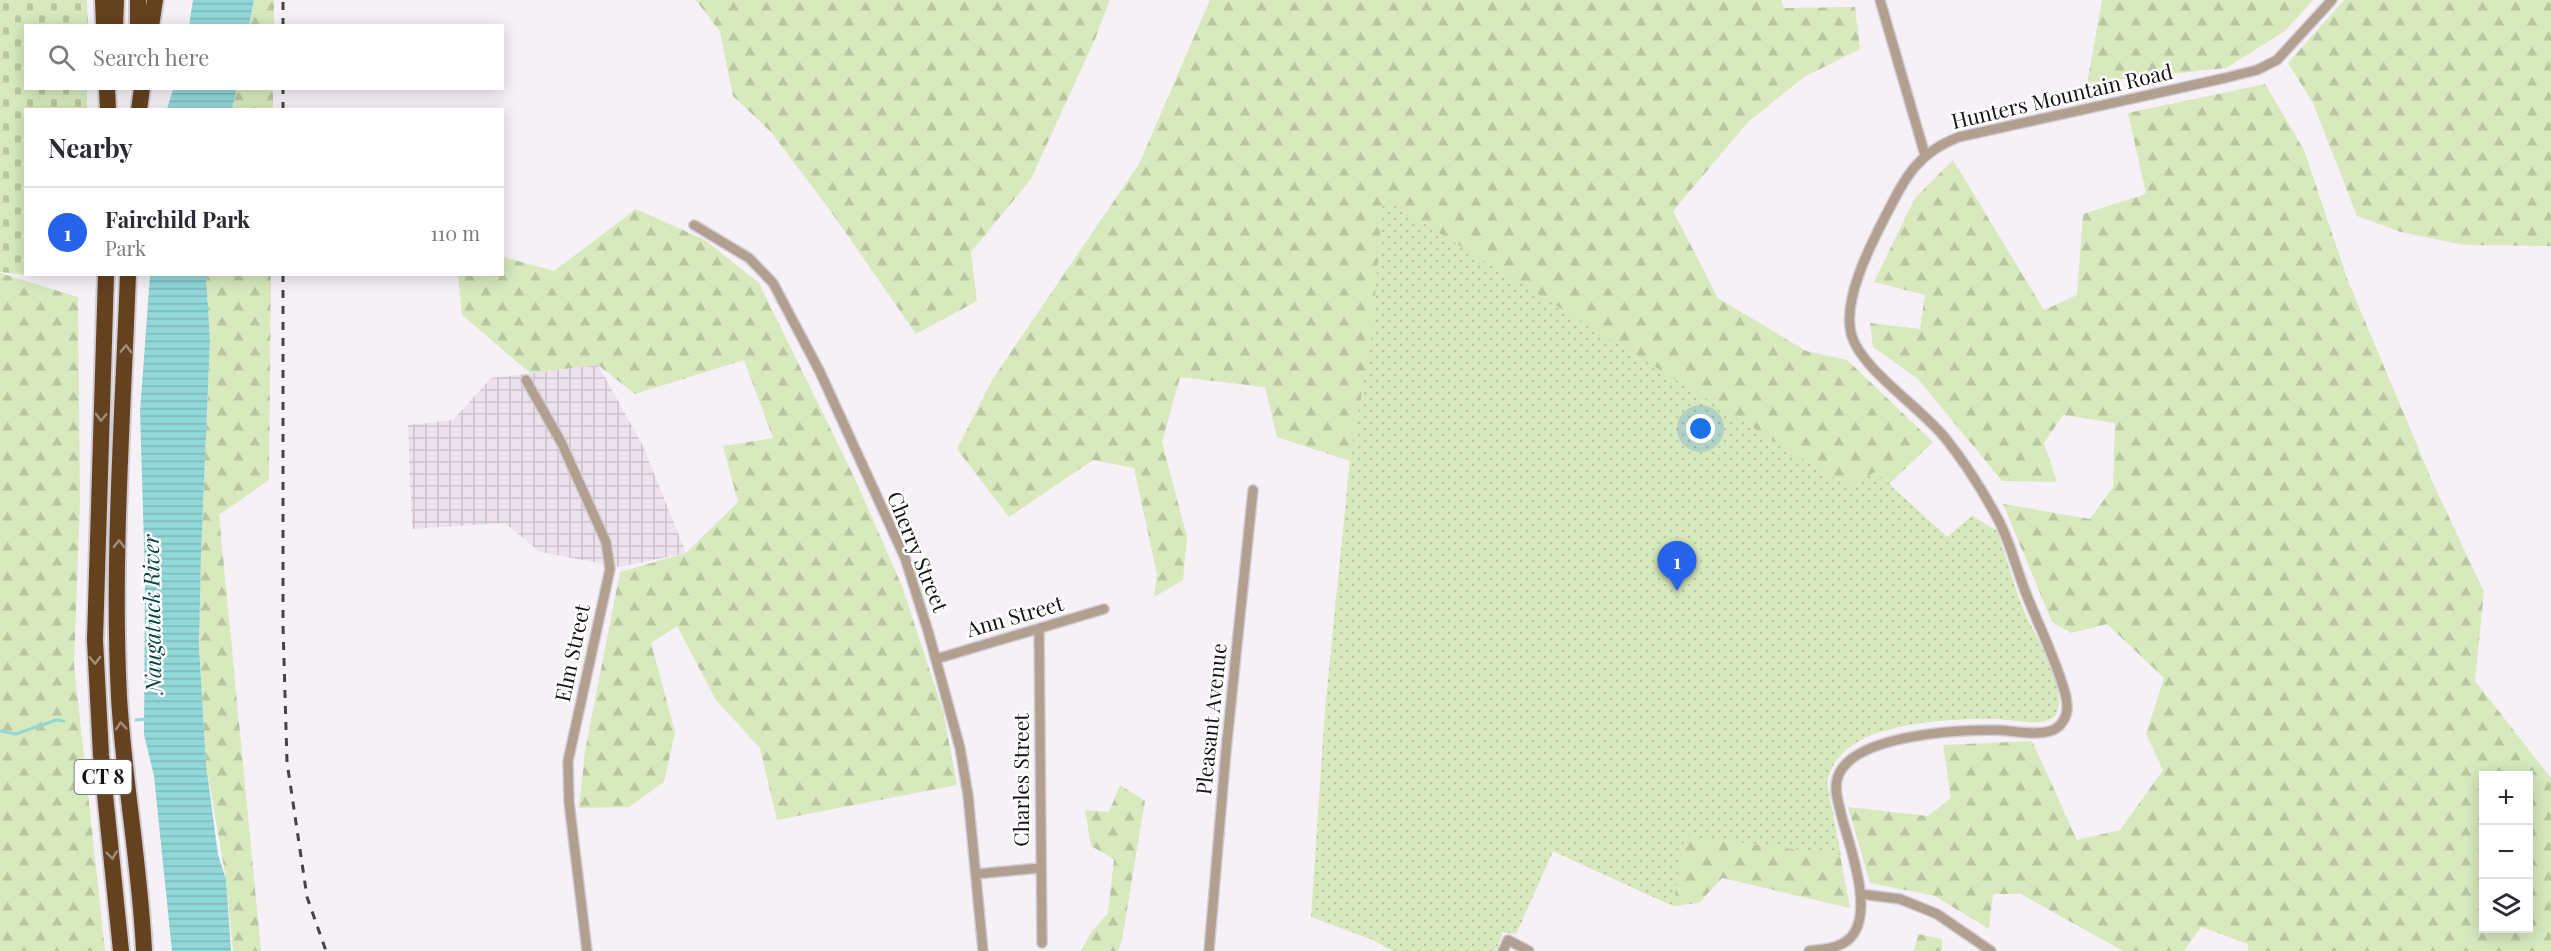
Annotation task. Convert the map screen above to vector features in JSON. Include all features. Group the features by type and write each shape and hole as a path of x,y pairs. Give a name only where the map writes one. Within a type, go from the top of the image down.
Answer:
{"highway":[{"path":"103,0 104,24"},
{"path":"115,24 116,0"},
{"path":"138,0 138,24"},
{"path":"151,24 154,0"},
{"path":"107,90 110,108"},
{"path":"110,108 113,90"},
{"path":"135,90 137,108"},
{"path":"137,108 142,90"},
{"name":"CT 8","path":"106,276 94,640 101,755 121,951"},
{"name":"CT 8","path":"129,276 119,520 117,643 122,742 144,951"}],"street":[{"path":"1880,0 1925,155"},
{"name":"Hunters Mountain Road","path":"1809,951 1839,945 1849,939 1858,927 1860,894 1836,790 1840,771 1850,759 1886,744 1940,733 1992,730 2047,732 2060,726 2067,713 2066,694 2059,674 2026,593 2009,543 1984,495 1938,428 1862,356 1851,331 1850,309 1866,259 1896,194 1908,174 1925,155 1944,143 1994,128 2224,78 2268,66 2287,51 2332,0"},
{"name":"Cherry Street","path":"694,225 749,258 773,283 820,372 905,558 960,748 977,873 983,951"},
{"name":"Elm Street","path":"526,380 561,442 606,542 609,554 610,570 568,761 569,802 586,951"},
{"name":"Pleasant Avenue","path":"1209,951 1226,751 1253,490"},
{"name":"Ann Street","path":"936,659 1104,609"},
{"name":"Charles Street","path":"977,873 1040,868 1039,629"},
{"path":"1040,868 1042,943"},
{"path":"1860,894 1900,899 1937,914 1991,951"},
{"path":"1503,951 1508,940 1529,951"}],"shaded area":[{"path":"598,365 642,444 686,553 620,567 540,552 505,523 412,529 408,425 453,420 491,378"}],"green space":[{"path":"0,0 87,0 88,24 24,24 24,90 87,90 87,108 24,108 24,275 0,272"},
{"path":"254,0 274,0 274,24 249,24"},
{"path":"696,0 1110,0 1095,39 1031,179 971,252 977,301 916,334 832,213 771,132 733,96 720,32"},
{"path":"1210,0 1781,0 1784,8 1855,7 1860,49 1804,77 1748,122 1673,211 1718,298 1806,351 1847,360 1933,442 1889,484 1947,537 1972,516 1997,531 2022,607 2054,677 2059,705 2055,716 2049,720 2027,722 1975,719 1924,723 1897,727 1872,735 1851,746 1835,762 1827,783 1850,908 1722,878 1699,903 1673,906 1553,851 1516,934 1322,755 1350,461 1277,437 1265,387 1180,377 1162,442 1187,537 1183,580 1154,597 1157,574 1134,468 1093,460 1009,517 957,449 992,380 1139,164"},
{"path":"2102,0 2313,0 2285,31 2226,68 2087,83"},
{"path":"2344,0 2551,0 2551,246 2464,245 2401,232 2357,216 2313,103 2288,63"},
{"path":"2265,84 2304,150 2348,281 2433,483 2484,592 2475,681 2551,778 2551,951 2248,951 2248,944 2201,927 2184,951 2123,951 2021,894 1993,894 1989,929 1935,896 1870,883 1848,807 1928,816 1951,798 1943,745 2032,741 2077,840 2120,830 2163,770 2146,734 2164,678 2107,624 2071,633 2052,622 2003,504 2090,519 2113,487 2115,423 2063,415 2044,443 2057,482 2002,481 1918,379 1873,347 1870,323 1920,329 1925,295 1874,282 1915,198 1953,160 2044,310 2077,295 2083,214 2146,194 2128,113"},
{"path":"237,90 273,90 273,108 232,108"},
{"path":"1383,198 1847,486 1875,472 1947,537 1972,516 1997,531 2023,609 2055,679 2059,703 2055,716 2042,722 1977,719 1925,722 1872,735 1851,746 1835,762 1827,783 1841,855 1685,836 1673,906 1553,851 1516,934 1503,932 1496,951 1393,951 1373,940 1311,917 1325,709 1342,539 1350,461 1372,333"},
{"path":"636,209 705,240 759,283 855,479 902,586 943,711 957,785 777,820 760,748 716,700 677,626 651,643 675,732 664,782 629,807 579,808 585,751 620,572 686,553 738,502 723,446 773,438 744,360 635,394 598,365 530,373 462,315 458,276 504,276 504,257 554,271"},
{"path":"0,273 78,297 80,502 74,664 105,951 0,951"},
{"path":"206,276 271,276 269,480 219,515 261,951 233,951 226,879 206,764 199,647 210,340"},
{"path":"1120,785 1145,801 1122,940 1118,951 1081,951 1092,931 1108,913 1114,859 1091,846 1085,810 1109,812"},
{"path":"1918,934 1942,939 1942,951 1914,951"}],"water":[{"path":"193,0 254,0 249,24 189,24"},
{"path":"172,90 237,90 232,108 167,108"},
{"name":"Naugatuck River","path":"150,276 206,276 210,340 199,647 206,764 218,855 226,879 231,951 172,951 154,776 144,735 145,577 140,412"}],"waterway":[{"path":"136,720 146,719"},
{"path":"0,731 16,734 56,720 64,721"}],"railway":[{"path":"283,0 283,24"},
{"path":"283,90 283,108"},
{"path":"283,276 283,626 287,762 307,897 326,951"}],"place":[{"name":"Fairchild Park","path":"1677,591"}]}
